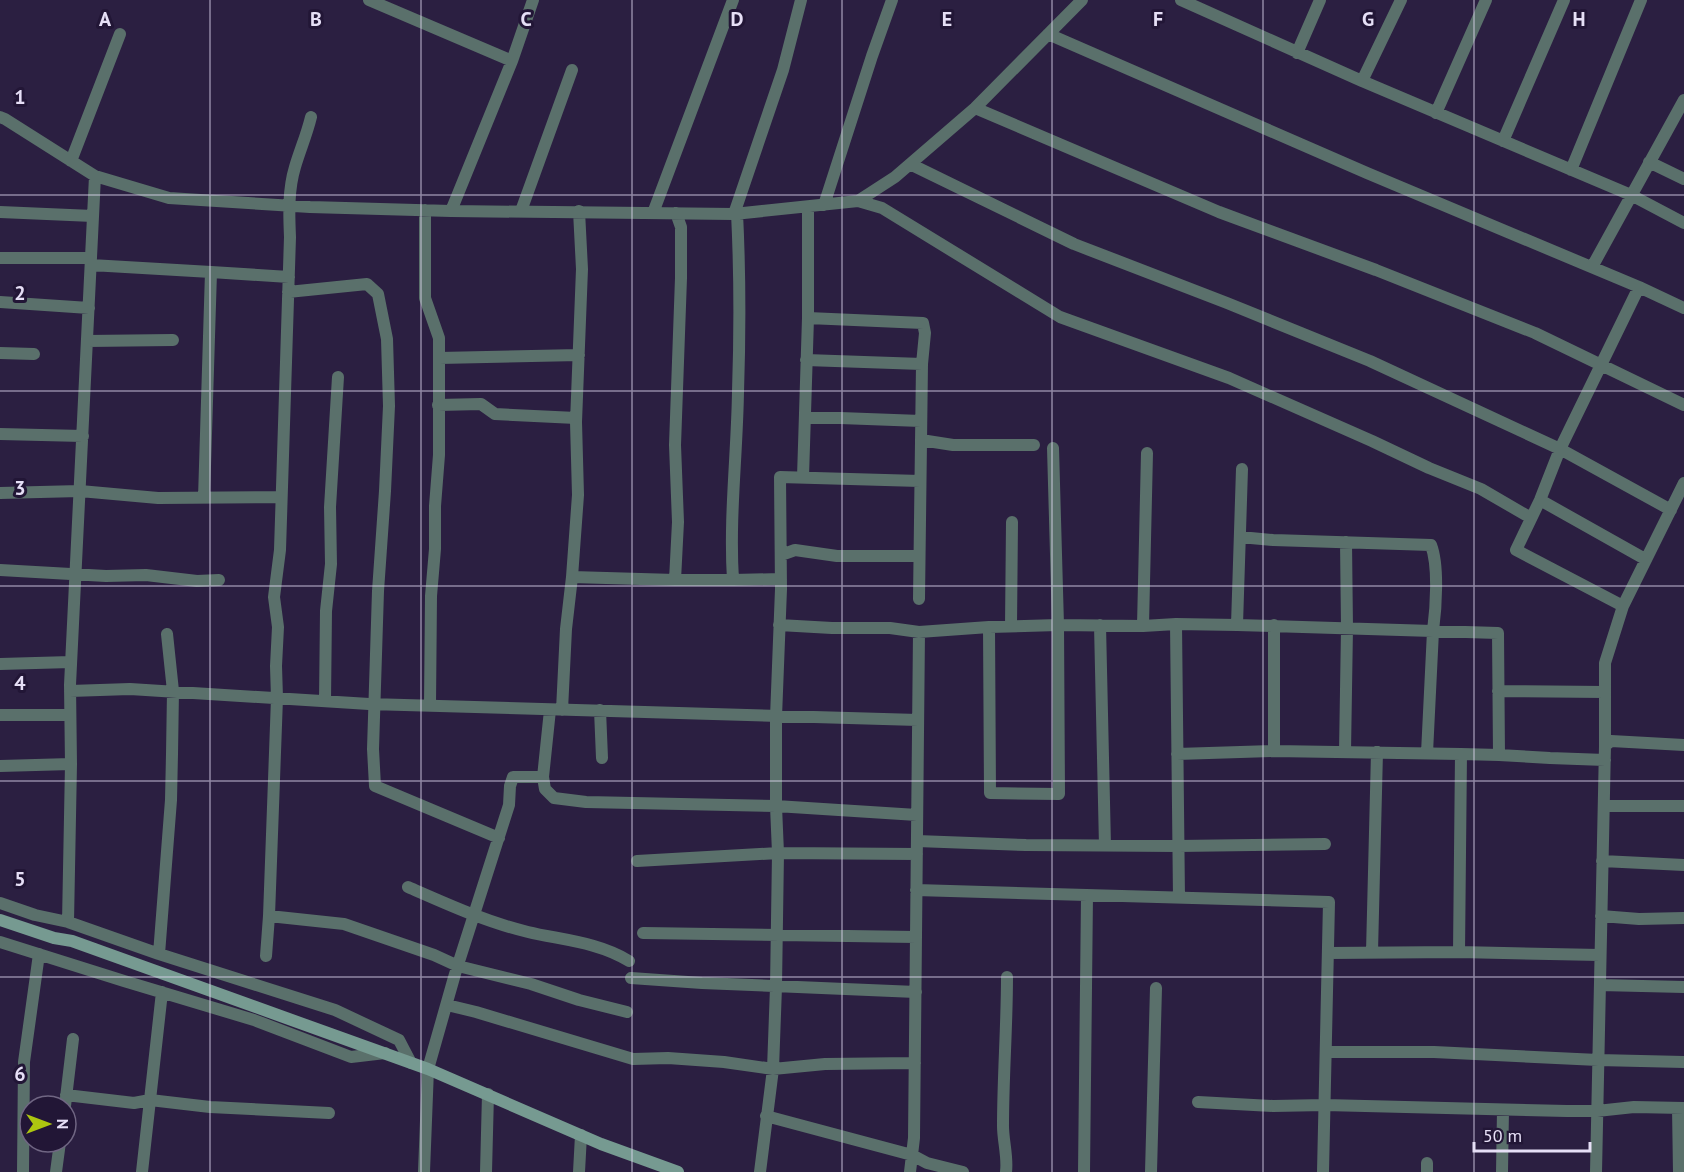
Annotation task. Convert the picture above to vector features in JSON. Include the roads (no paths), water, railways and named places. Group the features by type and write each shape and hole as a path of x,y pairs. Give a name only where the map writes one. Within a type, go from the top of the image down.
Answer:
{"main road":[{"path":"0,920 54,938 72,941 428,1069 581,1136 675,1172"}],"street":[{"path":"369,0 512,61"},
{"path":"451,211 512,61 533,0"},
{"path":"652,213 733,0"},
{"path":"733,580 739,264 735,213 783,70 801,0"},
{"path":"824,205 892,0"},
{"path":"858,201 895,177 975,108 1082,0"},
{"path":"1181,0 1297,53 1631,195 1684,223"},
{"path":"1297,53 1320,0"},
{"path":"1362,81 1401,0"},
{"path":"1436,113 1486,0"},
{"path":"1503,141 1564,0"},
{"path":"1571,170 1641,0"},
{"path":"71,161 120,34"},
{"path":"1048,34 1684,308"},
{"path":"521,211 572,70"},
{"path":"1592,267 1684,100"},
{"path":"975,108 1219,212 1376,270 1535,333 1684,405"},
{"path":"0,117 95,176 169,198 288,206 451,211 652,213 735,213 858,201 882,208 1060,317 1229,378 1481,489 1532,518"},
{"path":"266,956 277,698 278,627 274,597 280,550 290,237 288,206 294,168 311,117"},
{"path":"1649,162 1684,179"},
{"path":"910,164 1074,244 1370,361 1560,449 1671,510"},
{"path":"68,922 71,662 95,176"},
{"path":"803,477 808,318 808,207"},
{"path":"425,210 425,298 439,338 439,455 431,596 430,705"},
{"path":"0,212 93,216"},
{"path":"579,212 582,269 576,418 578,495 572,577 556,710 543,777 545,789 554,798 586,802 776,806 917,815"},
{"path":"675,580 678,522 675,445 681,278 681,227 676,213"},
{"path":"0,258 91,262 289,277"},
{"path":"204,498 212,272"},
{"path":"288,292 367,284 378,294 387,339 389,406 378,591 373,749 375,786 499,838"},
{"path":"1623,606 1516,550 1540,500 1560,449 1639,287"},
{"path":"0,302 89,308"},
{"path":"808,318 923,323 919,600"},
{"path":"87,341 173,340"},
{"path":"0,353 34,354"},
{"path":"439,358 579,355"},
{"path":"806,360 922,364"},
{"path":"324,701 326,611 331,564 330,507 338,377"},
{"path":"438,405 481,404 495,414 576,418"},
{"path":"805,418 921,420"},
{"path":"0,434 82,436"},
{"path":"921,440 953,445 1034,445"},
{"path":"989,627 990,793 1059,794 1058,625 1053,448"},
{"path":"1143,626 1147,453"},
{"path":"1237,625 1242,469"},
{"path":"760,1172 772,1070 776,987 778,854 776,717 781,579 780,477 920,481"},
{"path":"1596,1172 1605,663 1623,606 1684,483"},
{"path":"0,493 80,491 158,498 281,497"},
{"path":"1540,500 1645,560"},
{"path":"1011,626 1012,522"},
{"path":"1239,537 1431,544 1436,556 1435,618 1432,631 1427,753"},
{"path":"1345,752 1346,542"},
{"path":"781,555 795,550 837,556 919,556"},
{"path":"0,570 106,576 146,575 197,581 219,580"},
{"path":"572,577 675,580 781,579"},
{"path":"1176,624 1179,898"},
{"path":"779,625 890,628 919,632 1058,625 1274,625 1498,633 1499,755"},
{"path":"1274,625 1274,751"},
{"path":"1100,626 1106,846"},
{"path":"910,1172 914,1138 919,632"},
{"path":"159,954 171,800 173,691 167,634"},
{"path":"0,664 71,662"},
{"path":"70,691 130,689 375,704 918,720"},
{"path":"1498,691 1605,692"},
{"path":"600,710 602,758"},
{"path":"0,715 70,715"},
{"path":"1605,746 1611,741 1684,745"},
{"path":"1177,754 1274,751 1377,752 1605,760"},
{"path":"1372,952 1377,752"},
{"path":"1459,952 1461,754"},
{"path":"0,766 70,764"},
{"path":"424,1172 428,1069 509,805 510,786 513,777 543,777"},
{"path":"1604,806 1684,806"},
{"path":"638,861 1026,845 1325,844"},
{"path":"1602,861 1684,865"},
{"path":"408,887 474,915 528,932 574,940 616,953 629,961"},
{"path":"916,890 1329,902 1323,1172"},
{"path":"1084,1172 1087,895"},
{"path":"0,903 35,915 68,922 159,954 335,1010 399,1040 411,1063"},
{"path":"269,916 344,924 434,955 458,966 531,984 579,1000 627,1012"},
{"path":"1601,916 1639,919 1684,918"},
{"path":"643,933 916,937"},
{"path":"0,942 254,1020 351,1057 385,1053"},
{"path":"1328,953 1459,952 1600,955"},
{"path":"23,1172 24,1062 39,954"},
{"path":"1006,1172 1003,1128 1007,977"},
{"path":"631,978 776,987 916,992"},
{"path":"1600,985 1684,987"},
{"path":"1151,1172 1156,988"},
{"path":"142,1172 162,992"},
{"path":"447,1005 633,1059 668,1058 724,1062 772,1070 825,1064 915,1063"},
{"path":"66,1094 73,1040"},
{"path":"1326,1052 1434,1052 1684,1062"},
{"path":"486,1172 488,1094"},
{"path":"78,1101 134,1103 150,1100 210,1107 329,1113"},
{"path":"1198,1102 1273,1106 1325,1105 1503,1110 1597,1111 1634,1107 1681,1108 1679,1172"},
{"path":"1502,1172 1503,1110"},
{"path":"766,1116 912,1155 927,1163 963,1172"},
{"path":"579,1172 581,1136"},
{"path":"56,1172 58,1154"}]}
